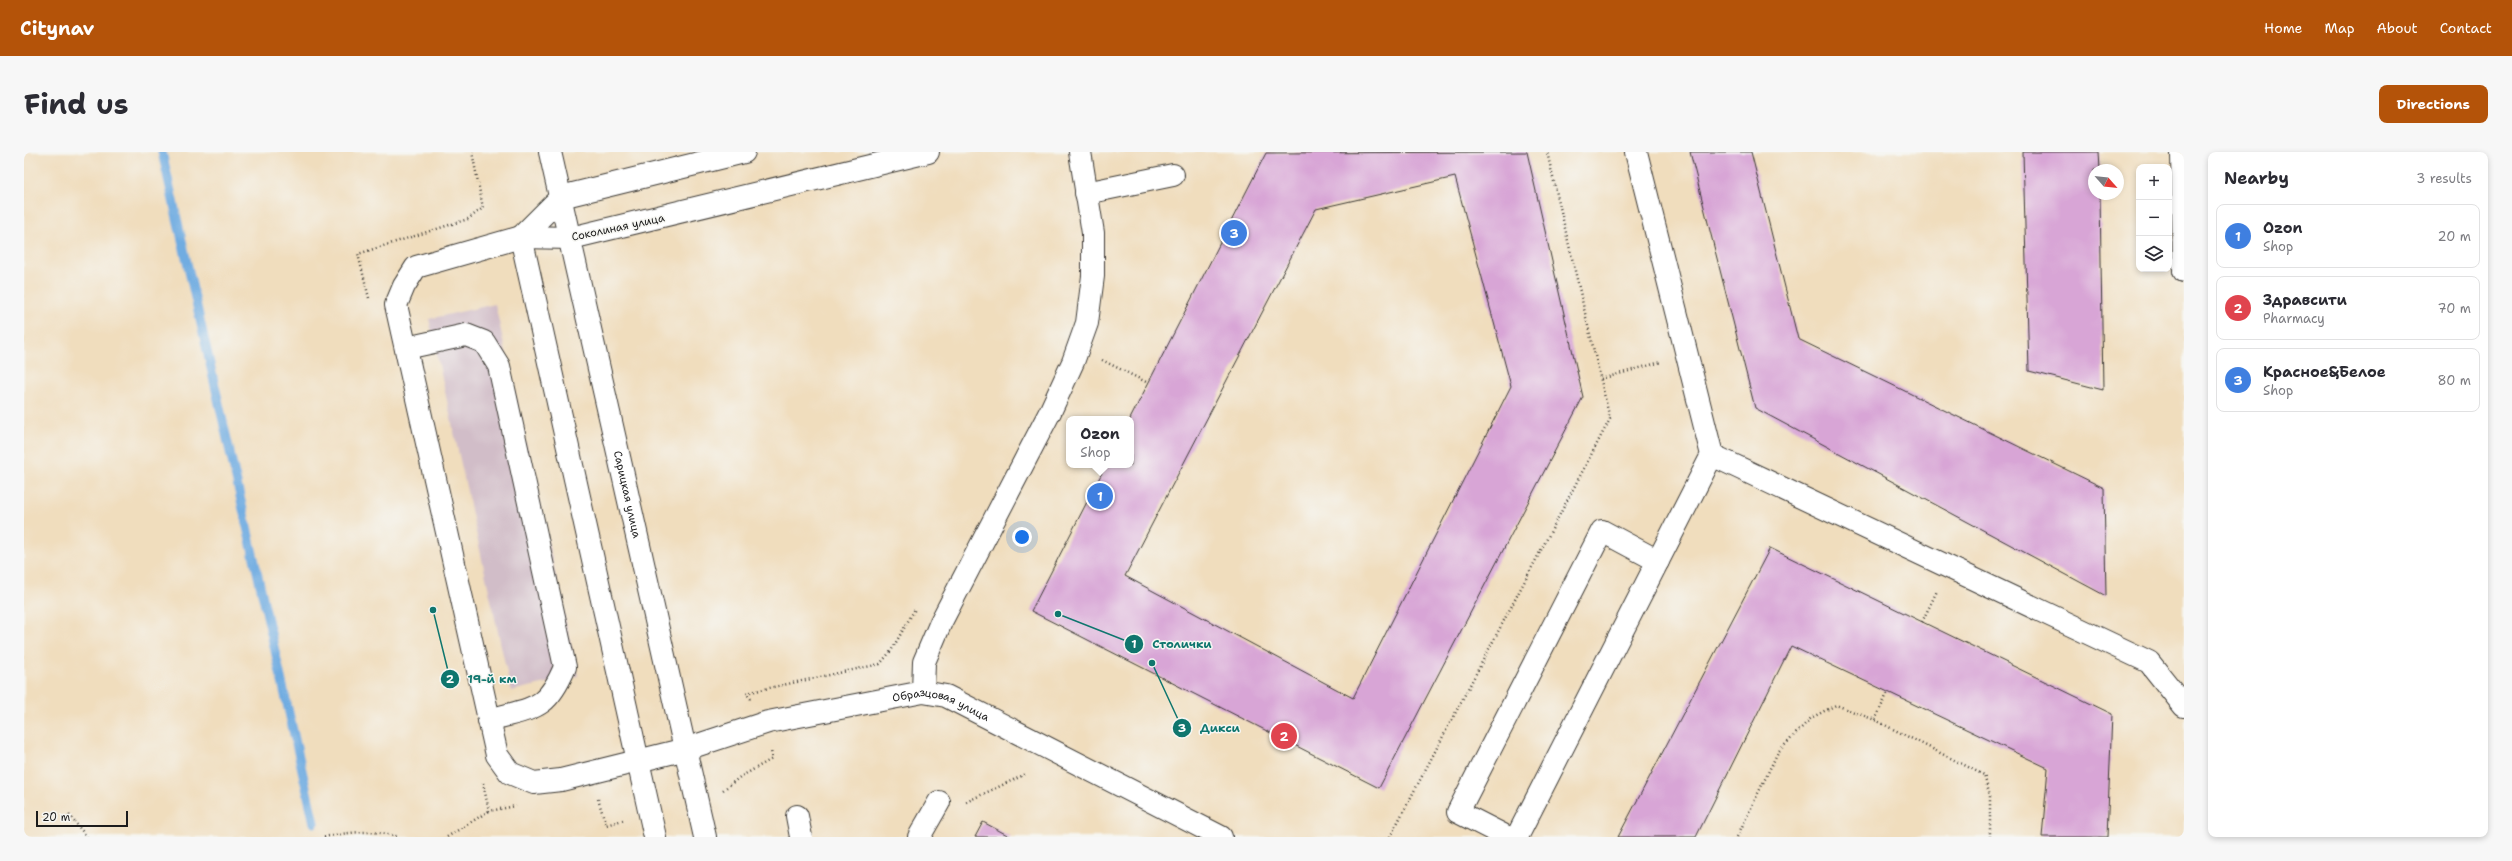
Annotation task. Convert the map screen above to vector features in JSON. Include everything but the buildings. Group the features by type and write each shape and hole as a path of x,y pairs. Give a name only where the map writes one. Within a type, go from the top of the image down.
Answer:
{"street":[{"name":"Сарицкая улица","path":"550,152 571,238 705,837"},
{"path":"655,837 521,238 561,196 744,152"},
{"name":"Соколиная улица","path":"406,348 396,304 404,286 416,267 521,238 571,238 928,152"},
{"path":"923,692 924,662 941,622 1050,412 1078,349 1087,323 1093,276 1093,233 1080,152"},
{"path":"1517,837 1712,455 1636,152"},
{"path":"2182,152 2184,271"},
{"path":"1086,193 1173,176"},
{"path":"406,348 466,335 484,342 499,366 565,667 556,689 541,705 489,720"},
{"name":"Образцовая улица","path":"406,348 497,755 510,773 534,783 560,780 686,749 768,722 923,692 946,696 1222,837"},
{"path":"1712,455 2149,662 2184,706"},
{"path":"1507,837 1458,812 1602,531 1658,561"}],"path":[{"path":"1390,837 1610,419 1547,152"},
{"path":"1078,349 1148,383"},
{"path":"1601,379 1687,355"},
{"path":"1922,622 1948,567"},
{"path":"746,693 880,664 891,651 914,609"},
{"path":"1874,720 1888,692"},
{"path":"1737,837 1778,752 1811,718 1836,705 1874,720 1984,775 1990,796 1990,837"},
{"path":"722,792 740,777 772,759"},
{"path":"929,819 1026,774"},
{"path":"447,837 489,811"},
{"path":"69,815 87,837"},
{"path":"324,837 349,832 386,833 398,837"}],"shaded area":[{"path":"495,304 578,676 511,691 429,319"}],"waterway":[{"path":"162,152 314,823"}],"place":[{"name":"Красное&Белое","path":"1234,233"},
{"name":"Ozon","path":"1100,496"},
{"name":"19-й км","path":"433,610"},
{"name":"Столички","path":"1058,614"},
{"name":"Дикси","path":"1152,663"},
{"name":"Здравсити","path":"1284,736"}]}
